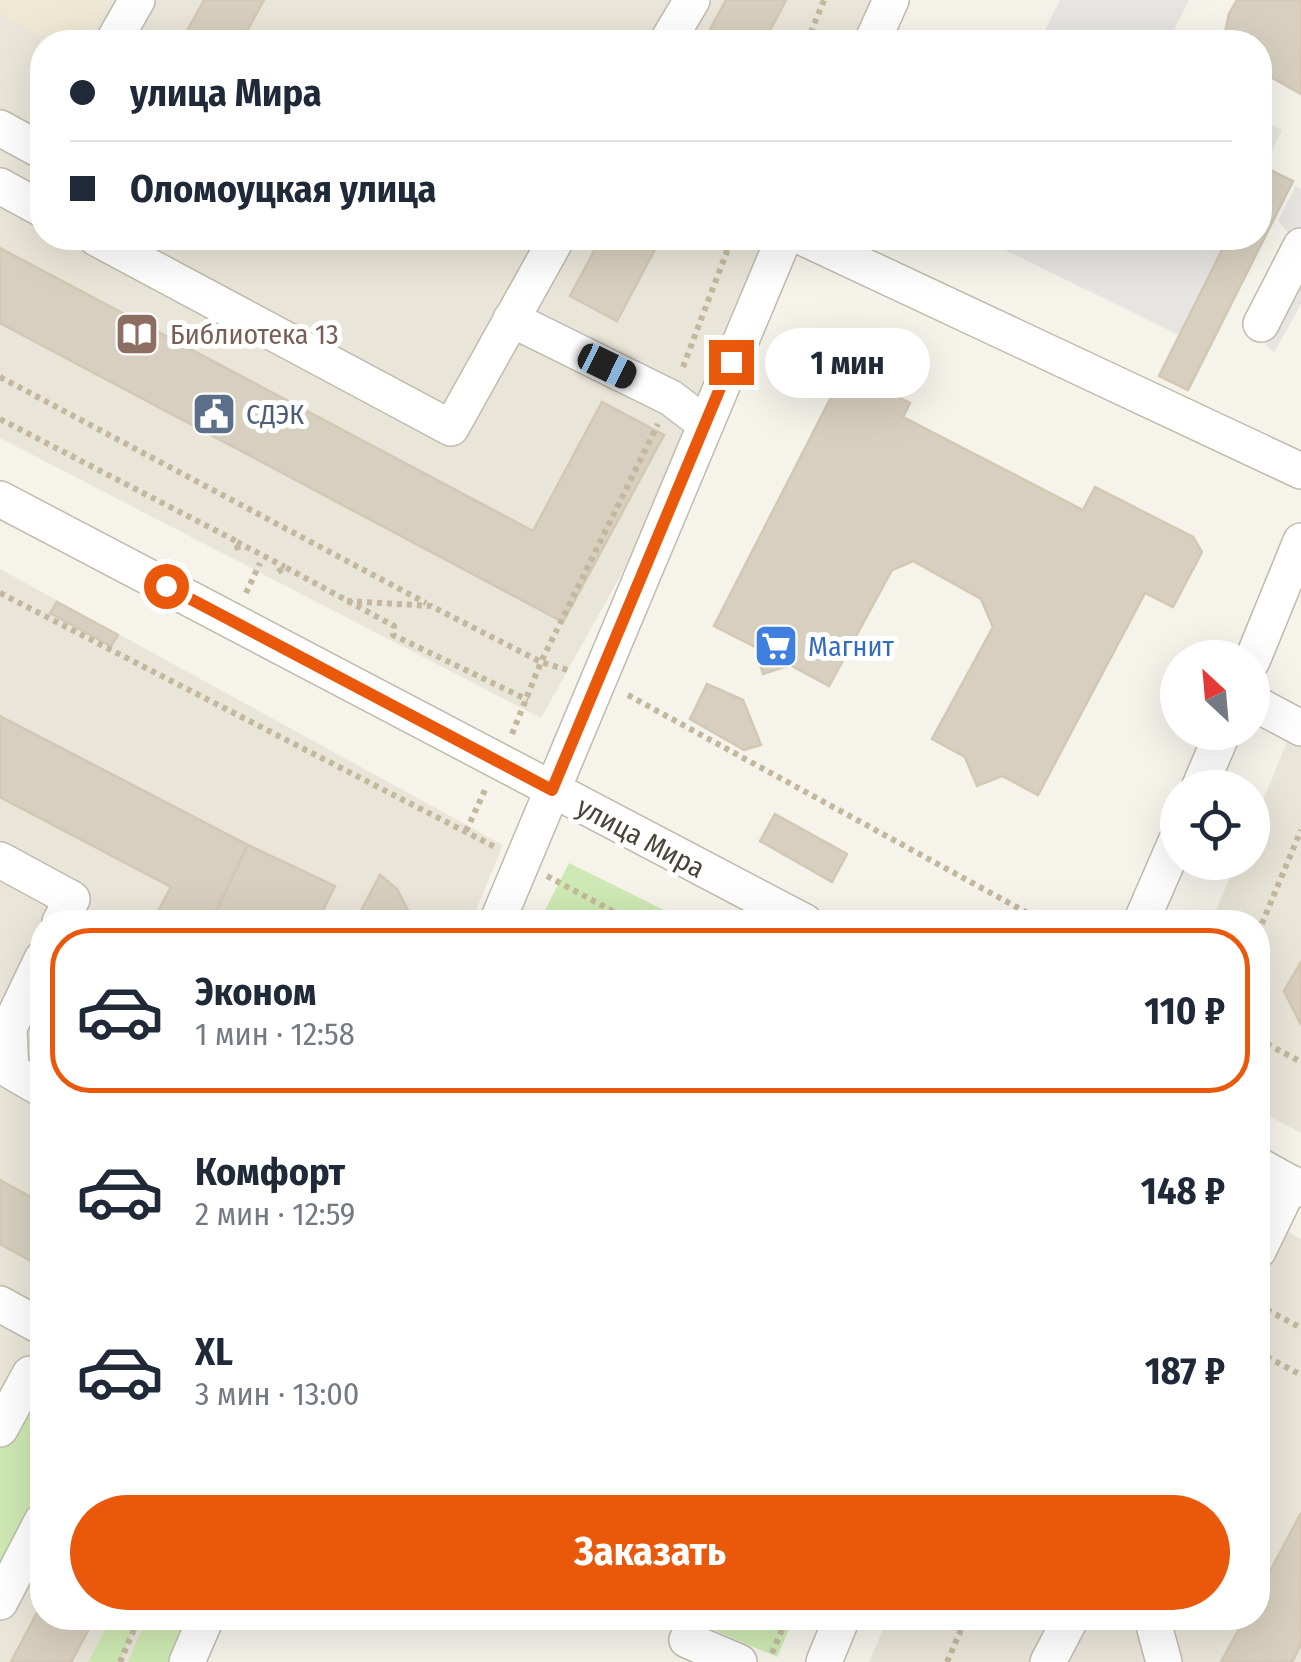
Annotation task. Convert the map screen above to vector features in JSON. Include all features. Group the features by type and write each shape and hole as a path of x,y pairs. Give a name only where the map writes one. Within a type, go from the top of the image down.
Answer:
{"street":[{"path":"120,30 138,0"},
{"path":"675,30 692,0"},
{"path":"878,30 892,0"},
{"path":"0,128 30,144"},
{"path":"0,186 30,202"},
{"path":"1261,324 1301,246"},
{"path":"118,250 451,428 550,250"},
{"path":"502,910 596,678 779,250"},
{"path":"829,250 1301,472"},
{"path":"511,320 671,398 705,424"},
{"name":"улица Мира","path":"0,499 783,910"},
{"path":"1261,640 1301,541"},
{"path":"1270,712 1301,728"},
{"path":"0,860 72,899 66,910"},
{"path":"1145,910 1160,877"},
{"path":"30,983 8,1028 11,1071 30,1083"},
{"path":"1270,1171 1296,1186 1270,1230"},
{"path":"0,1304 30,1320"},
{"path":"0,1429 30,1374"},
{"path":"0,1602 30,1544"},
{"path":"187,1662 201,1630"},
{"path":"824,1662 837,1630"},
{"path":"1048,1662 1064,1630"},
{"path":"1155,1630 1164,1662"},
{"path":"687,1640 738,1662"}],"path":[{"path":"812,30 824,0"},
{"path":"0,419 394,626 393,636 528,700 541,662 671,398 727,250"},
{"path":"0,377 541,662 596,678 1022,910"},
{"path":"236,541 238,552"},
{"path":"0,593 611,910"},
{"path":"347,601 431,606"},
{"path":"1268,910 1301,830"},
{"path":"1270,1045 1301,1062"},
{"path":"1270,1311 1301,1328"},
{"path":"1270,1358 1301,1374"},
{"path":"120,1662 134,1630"},
{"path":"768,1662 781,1630"},
{"path":"947,1662 961,1630"}],"shaded area":[{"path":"0,0 891,0 877,30 30,30 30,250 779,250 705,424 541,718 0,438"},
{"path":"0,0 111,0 95,30 31,30 0,14"},
{"path":"1060,0 1189,0 1174,30 1045,30"},
{"path":"1272,125 1282,130 1272,151"},
{"path":"1296,186 1301,189 1301,304 1274,353 1244,320 1290,235 1278,221"},
{"path":"1005,250 1223,250 1181,336"},
{"path":"0,569 503,845 476,910 30,910 30,1630 177,1630 163,1662 0,1662"},
{"path":"1301,708 1301,1133 1270,1116 1270,910 1216,910 1229,880 1270,880 1270,783"},
{"path":"1270,1222 1301,1239 1301,1662 869,1662 883,1630 1270,1630"}],"green space":[{"path":"569,863 664,910 545,910"},
{"path":"30,1394 30,1510 0,1564 0,1449"},
{"path":"105,1630 134,1630 119,1662 88,1662"},
{"path":"142,1630 187,1630 173,1662 128,1662"},
{"path":"714,1630 789,1630 777,1657"}],"building":[{"path":"204,0 264,0 248,30 188,30"},
{"path":"726,0 786,0 770,30 710,30"},
{"path":"1237,0 1301,0 1301,94 1272,78 1272,30 1226,30"},
{"path":"1272,171 1293,181 1272,223"},
{"path":"0,248 533,531 602,402 664,435 563,622 0,323"},
{"path":"595,250 655,250 617,321 570,296"},
{"path":"1222,250 1258,250 1188,390 1159,376"},
{"path":"845,370 910,403 903,417 1083,510 1095,487 1193,537 1202,552 1173,607 1145,593 1038,795 1002,776 977,786 965,757 932,739 993,627 981,599 913,561 892,570 829,686 790,665 763,674 755,647 714,626"},
{"path":"57,602 118,635 111,646 50,613"},
{"path":"707,684 743,700 761,745 744,750 690,719"},
{"path":"0,716 248,845 217,910 159,910 171,887 0,797"},
{"path":"775,814 847,854 832,882 760,841"},
{"path":"248,845 335,886 323,910 217,910"},
{"path":"380,875 397,889 408,910 361,910"},
{"path":"1301,962 1301,1025 1284,991"},
{"path":"0,1180 30,1196 30,1260 0,1244"},
{"path":"1301,1513 1301,1645 1292,1662 1221,1662 1238,1630 1270,1630 1270,1571"},
{"path":"30,1626 30,1630 88,1630 71,1662 11,1662"}],"place":[{"name":"Библиотека 13","path":"137,334"},
{"name":"СДЭК","path":"214,414"},
{"name":"Магнит","path":"776,646"}],"route":[{"path":"166,586 552,790 731,362"}]}
